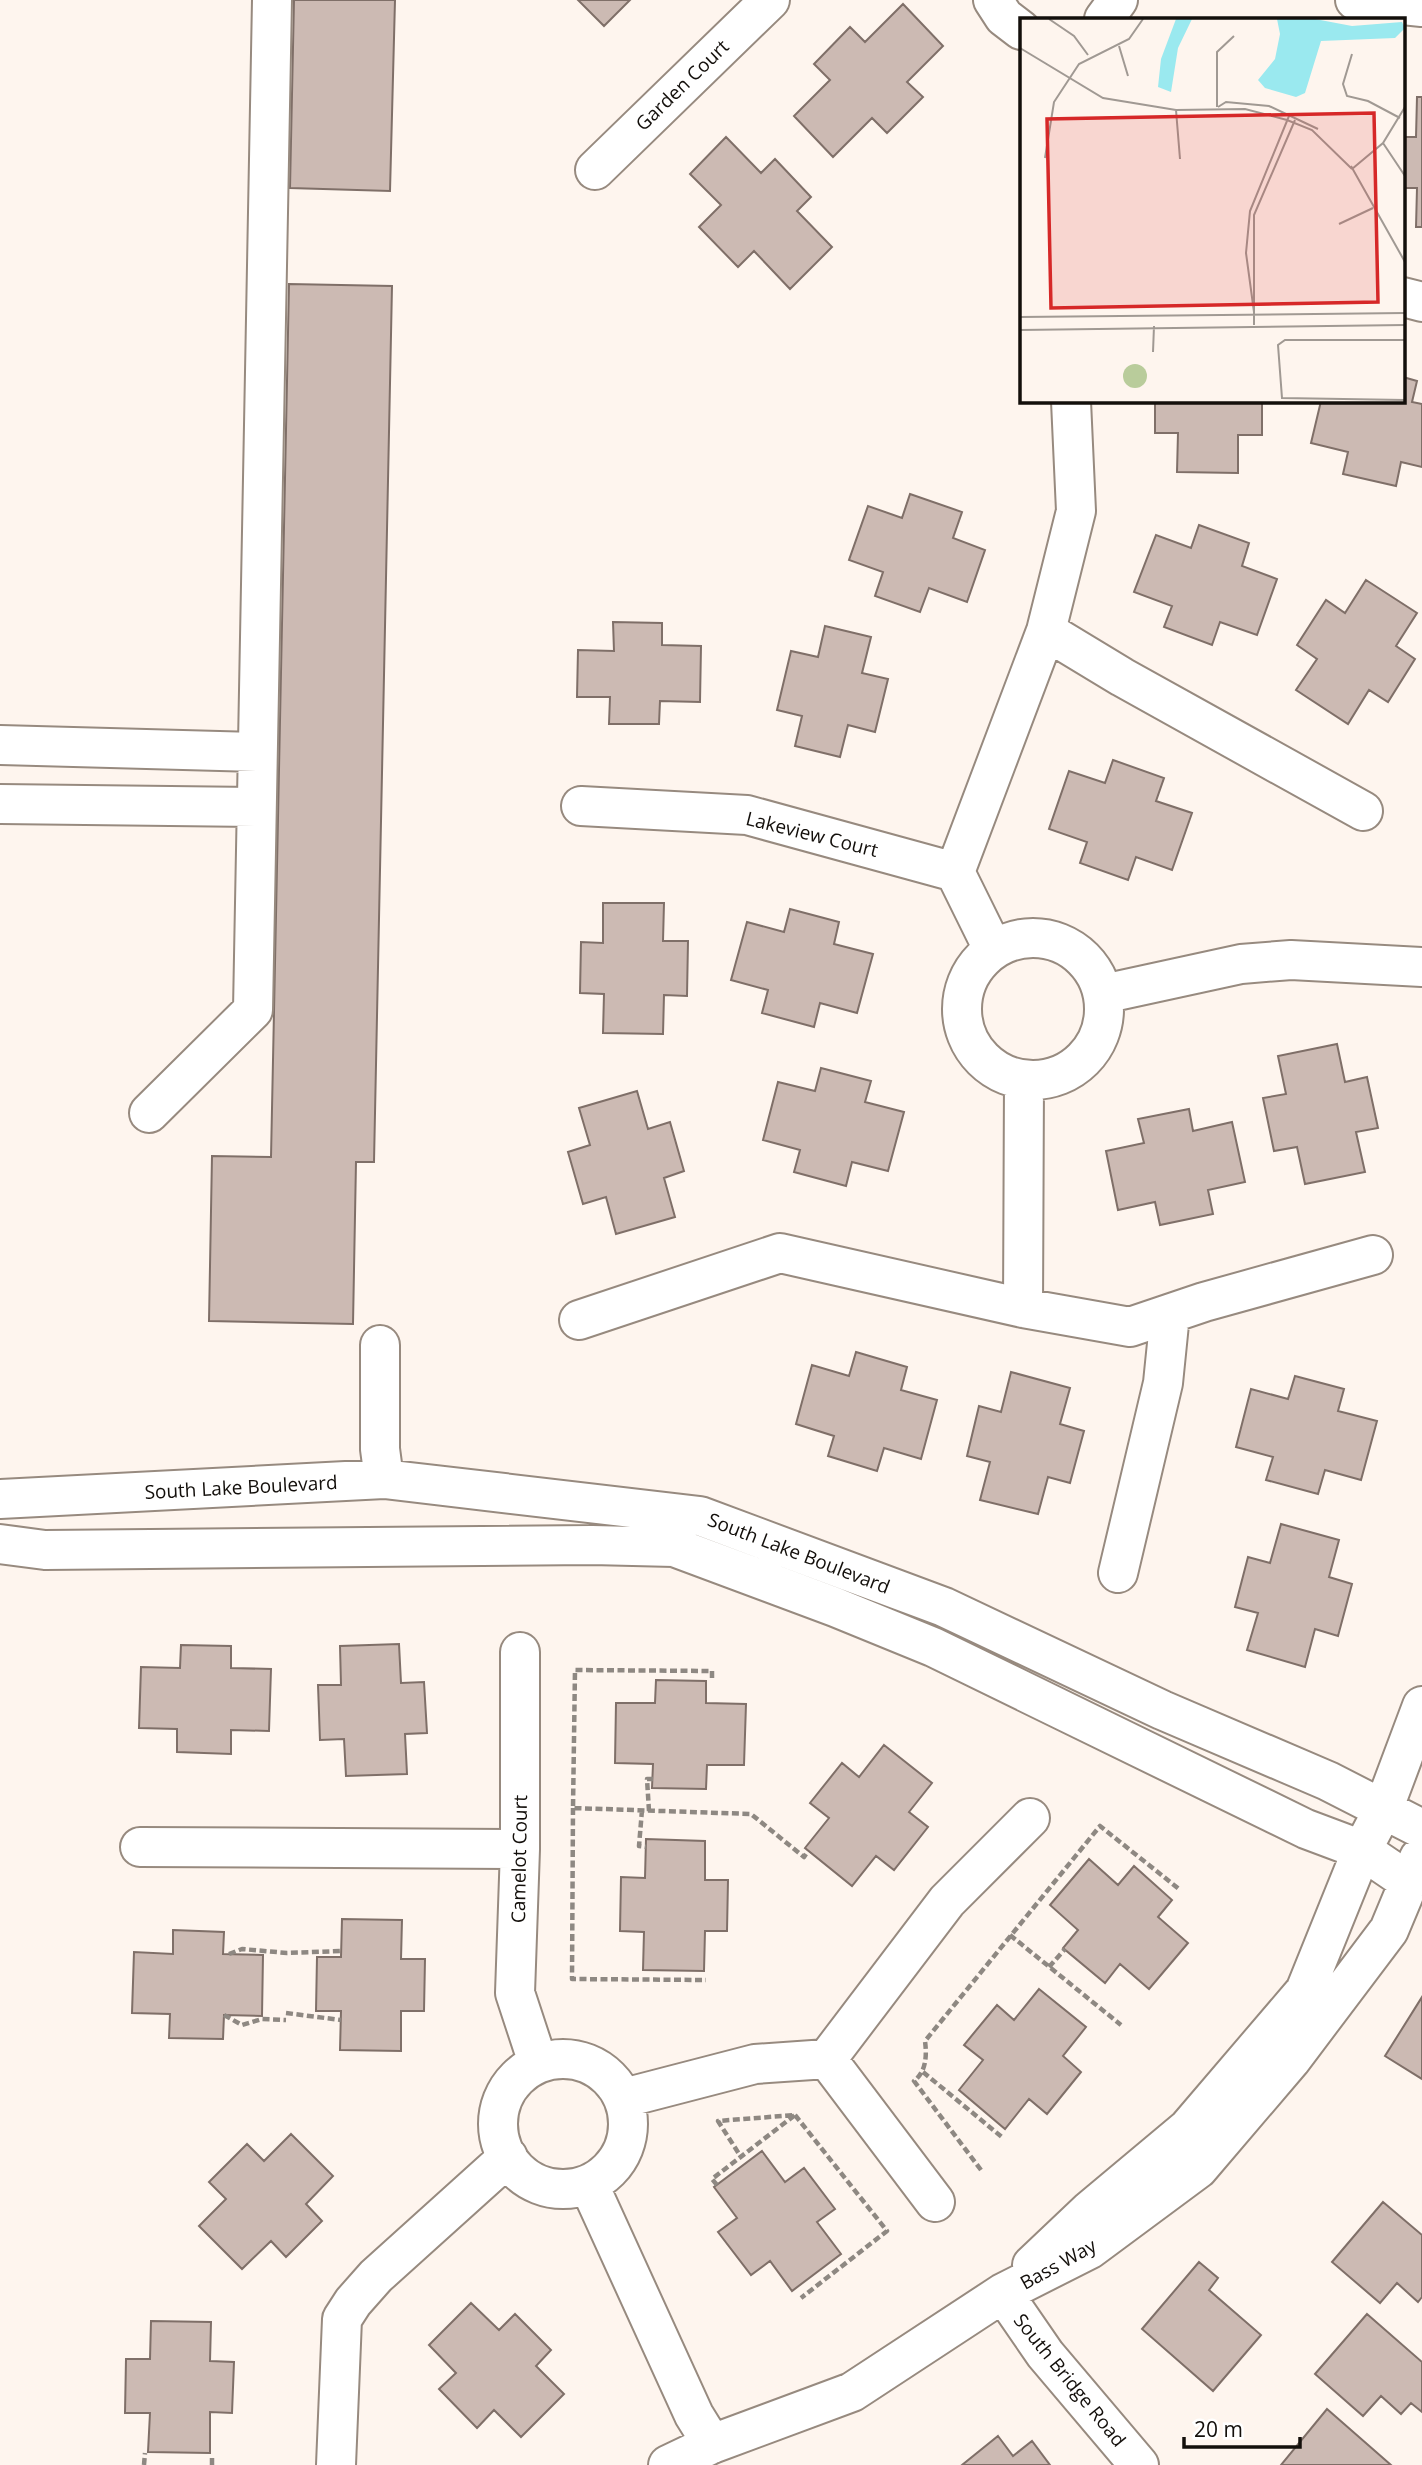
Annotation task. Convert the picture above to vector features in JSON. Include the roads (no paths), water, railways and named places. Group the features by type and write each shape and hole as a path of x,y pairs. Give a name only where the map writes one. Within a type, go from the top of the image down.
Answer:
{"street":[{"path":"149,1113 253,1010 272,0"},
{"name":"Garden Court","path":"595,170 770,0"},
{"path":"993,0 1004,17 1020,29"},
{"path":"1105,18 1118,0"},
{"path":"1355,0 1422,7"},
{"path":"1404,298 1422,302"},
{"path":"993,949 955,872 1046,631 1076,511 1071,402"},
{"path":"1046,631 1122,677 1363,811"},
{"path":"0,745 257,752"},
{"path":"0,804 255,807"},
{"name":"Lakeview Court","path":"581,806 747,816 955,872"},
{"path":"1037,937 1060,942 1080,954 1094,972 1103,994 1105,1017 1098,1039 1086,1058 1068,1072 1047,1080 1024,1081 1001,1073 981,1059 967,1038 962,1013 964,989 975,967 993,949 1014,939 1037,937"},
{"path":"1103,994 1172,976 1241,964 1291,960 1422,967"},
{"path":"1023,1308 1024,1081"},
{"path":"579,1320 780,1253 1023,1308 1130,1327 1373,1255"},
{"path":"1118,1573 1163,1383 1170,1314"},
{"path":"380,1345 380,1449 384,1479"},
{"name":"South Lake Boulevard","path":"0,1499 384,1479 700,1516 944,1607 1422,1829"},
{"name":"South Lake Boulevard","path":"0,1544 44,1550 592,1545 674,1547 835,1606 933,1647 1306,1829 1415,1866"},
{"name":"Camelot Court","path":"520,1652 520,1849 515,1993 537,2063"},
{"name":"Bass Way","path":"1003,2293 1090,2210 1188,2128 1305,1992 1362,1850 1383,1810 1422,1706"},
{"path":"624,2098 755,2064 827,2059 947,1901 1030,1818"},
{"path":"140,1847 520,1849"},
{"name":"Bass Way","path":"1003,2293 1090,2249 1198,2169 1291,2060 1389,1930 1415,1866"},
{"path":"563,2058 588,2062 609,2076 624,2098 629,2123 624,2149 610,2170 589,2185 564,2190 539,2185 517,2171 503,2150 497,2124 502,2099 516,2078 537,2063 563,2058"},
{"path":"827,2059 935,2202"},
{"path":"336,2465 342,2319 352,2302 376,2276 508,2157"},
{"path":"589,2185 694,2414 712,2444"},
{"path":"668,2465 712,2444 852,2392 1003,2293"},
{"name":"South Bridge Road","path":"1003,2293 1045,2354 1139,2465"}]}
